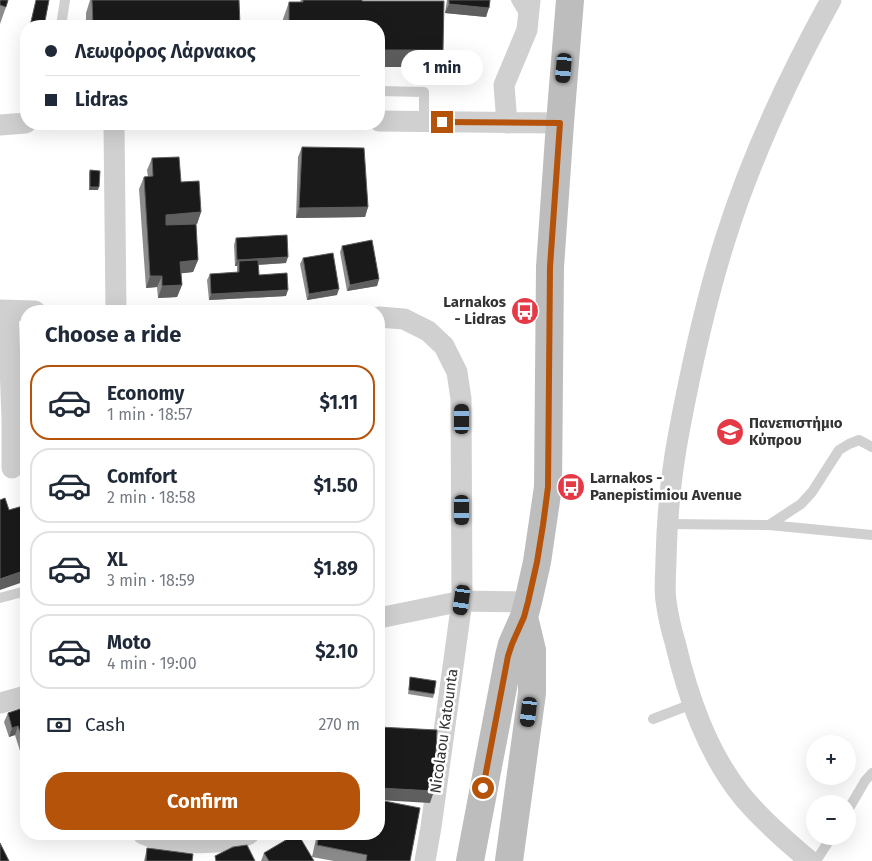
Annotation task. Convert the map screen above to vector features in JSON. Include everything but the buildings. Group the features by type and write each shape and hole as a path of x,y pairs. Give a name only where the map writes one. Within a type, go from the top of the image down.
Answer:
{"main road":[{"path":"470,861 508,656 526,610 537,562 548,487 550,267 570,0"},
{"path":"509,861 532,693 532,650 526,610"}],"street":[{"path":"810,861 766,822 742,796 711,746 692,704 665,598 667,524 674,464 683,409 704,314 725,239 755,156 778,104 831,0"},
{"path":"507,123 504,85 527,30 529,10"},
{"path":"385,121 560,123"},
{"path":"0,125 20,123"},
{"path":"114,130 116,305"},
{"path":"13,468 12,420 4,310 20,311"},
{"name":"Nicolaou Katounta","path":"385,317 404,319 428,332 444,346 457,372 461,399 462,600 425,861"},
{"path":"385,617 462,600 526,610"},
{"path":"0,703 20,698"},
{"path":"160,840 210,843 226,840"}],"lane":[{"path":"62,20 65,0"},
{"path":"516,0 529,10"},
{"path":"385,91 424,92 424,122"},
{"path":"768,525 801,504 812,492 839,450 859,440 872,447"},
{"path":"667,524 768,525 872,535"},
{"path":"0,598 20,593"},
{"path":"653,719 692,704"},
{"path":"856,796 872,773"},
{"path":"816,861 826,845"}],"place":[{"name":"Larnakos - Lidras","path":"525,311"},
{"name":"Πανεπιστήμιο Κύπρου","path":"730,432"},
{"name":"Larnakos - Panepistimiou Avenue","path":"571,487"}],"route":[{"path":"442,122 560,123 550,267 549,443 546,506 528,602 508,656 483,788"}]}
